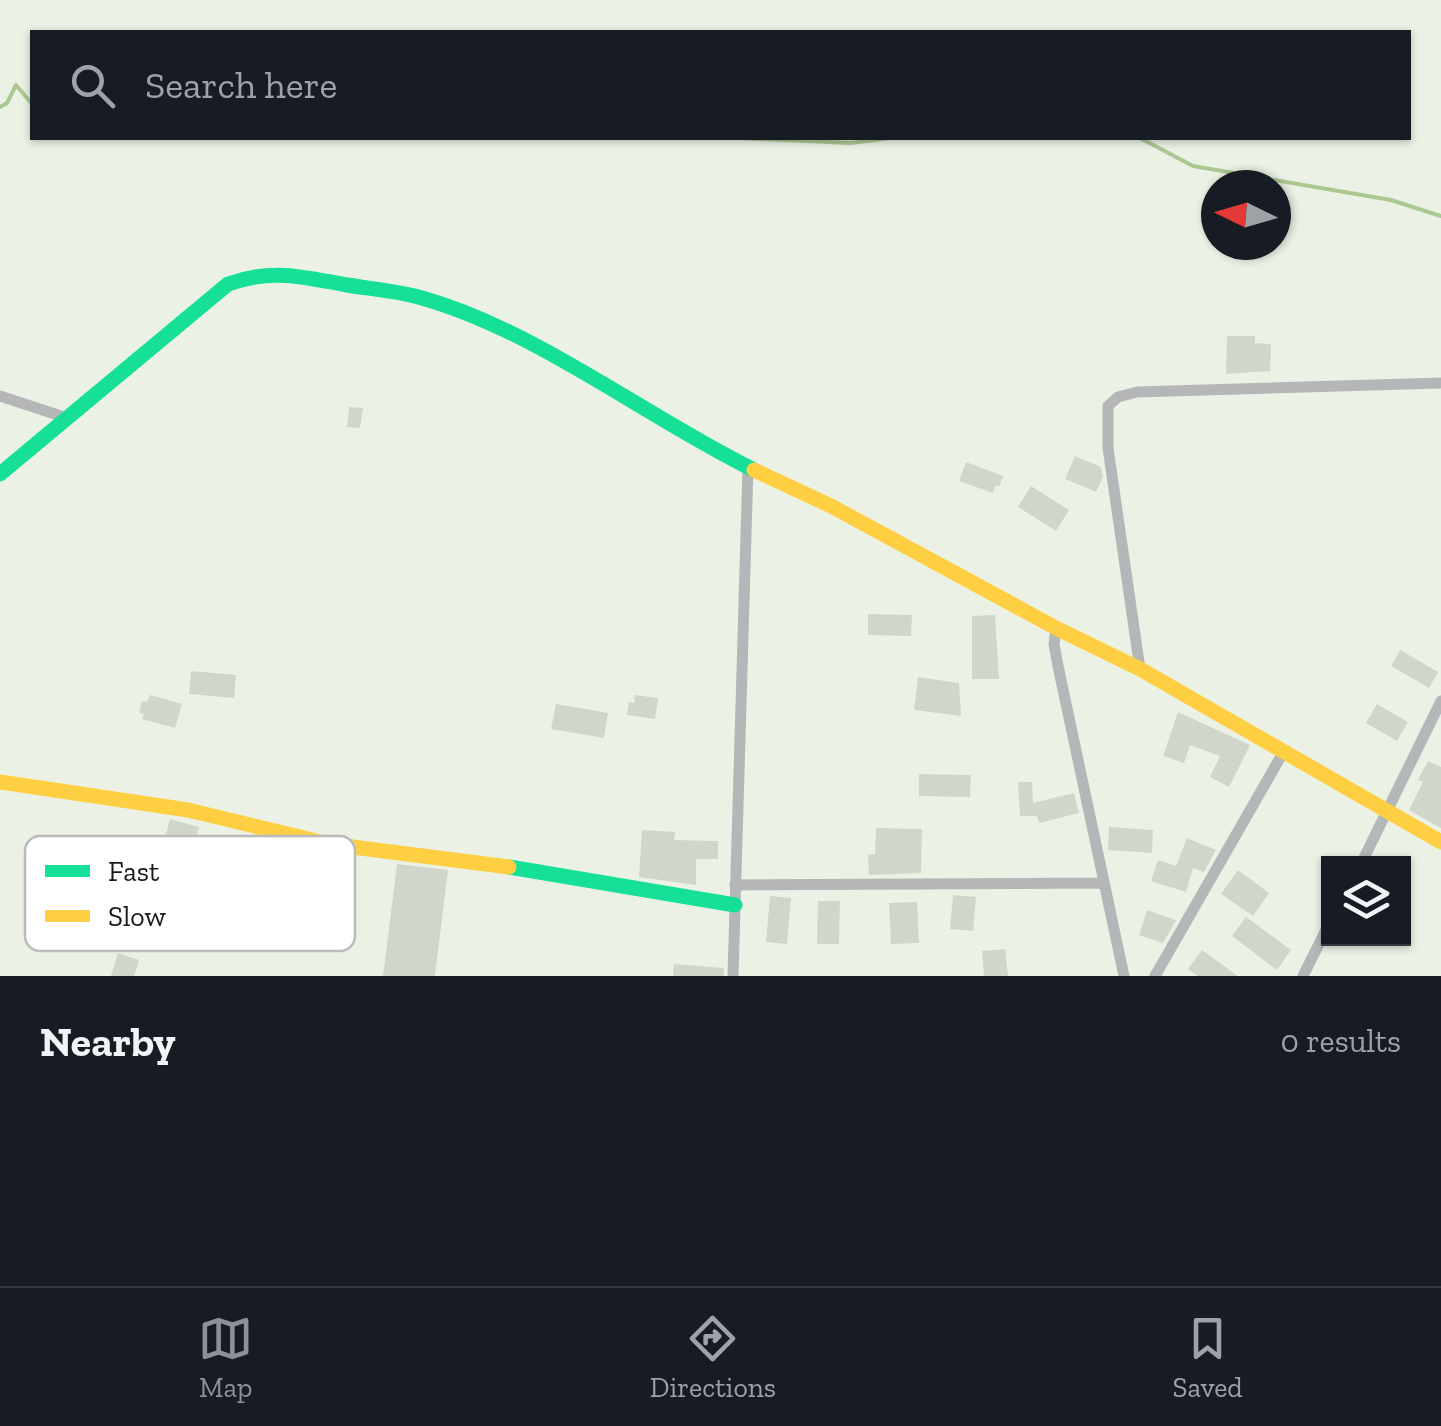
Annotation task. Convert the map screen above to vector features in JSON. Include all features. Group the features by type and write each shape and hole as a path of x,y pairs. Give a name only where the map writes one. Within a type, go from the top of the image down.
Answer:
{"street":[{"path":"0,474 228,284 254,275 279,273 422,298 495,327 748,467 831,506 1056,628 1140,668 1441,842"},
{"path":"1140,668 1108,448 1108,406 1118,397 1137,392 1441,383"},
{"path":"0,396 66,418"},
{"path":"733,976 748,467"},
{"path":"1056,628 1058,666 1124,976"},
{"path":"1365,856 1441,701"},
{"path":"1155,976 1284,751"},
{"path":"0,782 188,810 296,836"},
{"path":"355,847 487,863 735,906"},
{"path":"736,885 1104,883"},
{"path":"1302,976 1321,939"}],"building":[{"path":"1227,336 1255,336 1255,343 1271,344 1270,371 1226,374"},
{"path":"349,407 363,408 360,428 347,427"},
{"path":"1075,456 1101,467 1103,477 1096,492 1065,479"},
{"path":"966,462 1003,476 999,487 996,485 993,493 959,481"},
{"path":"1031,486 1069,510 1056,531 1018,507"},
{"path":"868,614 912,615 911,636 868,635"},
{"path":"995,615 999,679 972,679 972,616"},
{"path":"1400,650 1438,672 1429,688 1391,666"},
{"path":"191,671 236,675 234,698 189,694"},
{"path":"918,677 959,683 961,716 914,710"},
{"path":"150,695 182,704 175,728 142,719 142,701 147,702"},
{"path":"635,695 658,698 655,719 627,715"},
{"path":"556,704 608,713 604,738 551,729"},
{"path":"1377,704 1408,722 1397,741 1366,723"},
{"path":"1178,712 1250,745 1229,787 1210,777 1220,756 1190,745 1184,763 1163,756"},
{"path":"1428,761 1441,767 1441,828 1409,810"},
{"path":"919,774 971,775 970,797 919,796"},
{"path":"1018,782 1032,782 1033,803 1074,793 1079,813 1039,823 1037,816 1020,816"},
{"path":"170,819 199,827 197,836 166,836"},
{"path":"1109,827 1153,830 1152,853 1108,850"},
{"path":"876,828 922,829 921,873 869,875 868,855 875,854"},
{"path":"642,830 675,832 674,840 718,841 718,859 696,859 696,885 639,877"},
{"path":"1187,838 1216,850 1204,872 1193,868 1186,892 1151,881 1158,860 1176,866"},
{"path":"397,864 448,870 435,976 383,976"},
{"path":"1238,870 1269,893 1253,916 1221,894"},
{"path":"953,895 976,897 973,931 950,929"},
{"path":"770,896 791,898 787,944 766,942"},
{"path":"818,901 840,901 839,944 817,944"},
{"path":"917,902 919,943 891,944 889,903"},
{"path":"1147,910 1176,920 1163,943 1139,935"},
{"path":"1246,917 1291,950 1277,970 1232,936"},
{"path":"1005,949 1008,976 984,976 982,951"},
{"path":"1202,950 1238,976 1198,976 1188,969"},
{"path":"118,953 139,960 134,976 111,976"},
{"path":"674,964 724,968 724,976 673,976"}],"waterway":[{"path":"0,107 7,103 16,85 30,102"},
{"path":"783,140 874,140"},
{"path":"1144,140 1193,166 1391,200 1441,216"}],"traffic: fast":[{"path":"0,474 228,284 274,275 404,294 465,313 550,353 754,470"},
{"path":"509,867 735,905"}],"traffic: slow":[{"path":"754,470 831,506 1140,669 1441,842"},
{"path":"0,782 188,810 296,836"},
{"path":"355,847 509,867"}]}
